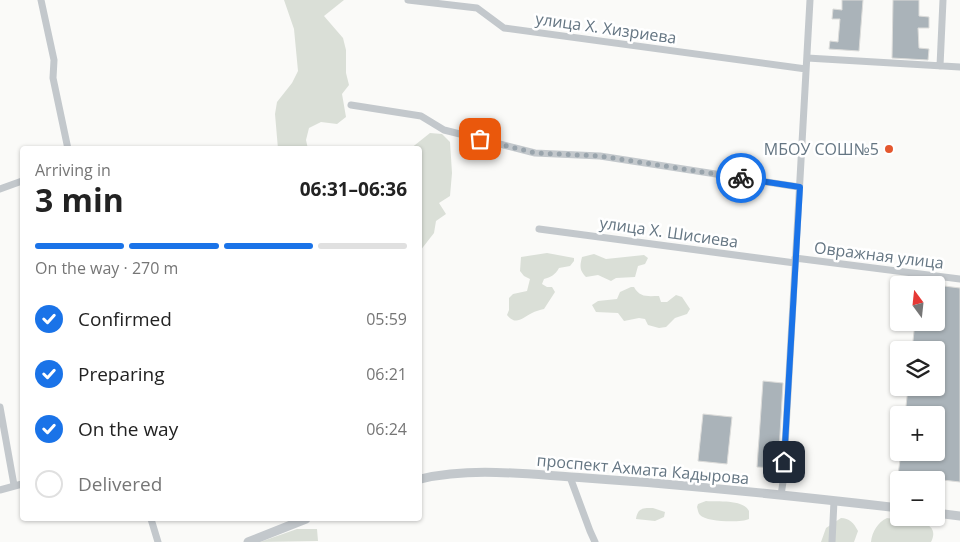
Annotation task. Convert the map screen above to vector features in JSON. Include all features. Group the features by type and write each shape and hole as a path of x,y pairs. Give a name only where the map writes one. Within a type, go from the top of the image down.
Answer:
{"street":[{"path":"41,0 54,60 53,78 67,146"},
{"name":"улица Х. Хизриева","path":"408,0 477,8 504,28 806,68"},
{"path":"781,495 810,0"},
{"path":"940,66 943,0"},
{"path":"807,58 960,67"},
{"path":"351,105 421,116 444,130 535,153 600,156 800,187"},
{"path":"0,189 20,182"},
{"name":"улица Х. Шисиева","path":"539,229 795,261"},
{"name":"Овражная улица","path":"795,261 960,279"},
{"path":"0,407 14,486"},
{"name":"проспект Ахмата Кадырова","path":"422,479 443,474 499,473 570,477 678,484 890,507"},
{"path":"570,477 595,542"},
{"path":"0,490 20,484"},
{"path":"832,542 834,501"},
{"path":"945,514 960,516"},
{"path":"152,521 158,542"},
{"path":"248,542 301,521"}],"shaded area":[{"path":"284,0 344,0 324,16 343,38 346,50 346,73 349,85 342,94 346,117 337,124 321,122 309,128 306,140 307,146 278,146 275,114 277,102 292,83 298,71 294,29"},
{"path":"430,133 442,134 450,142 452,173 450,196 439,203 446,214 436,221 434,233 422,248 422,146 414,146"},
{"path":"547,253 574,258 574,261 570,266 559,268 553,275 544,279 542,284 552,287 555,292 544,309 519,320 513,320 507,315 509,298 513,294 527,291 530,279 520,271 521,257"},
{"path":"594,254 606,259 644,255 648,258 645,264 638,266 635,277 616,278 611,281 598,275 586,277 582,272 582,257"},
{"path":"634,287 642,295 659,296 661,302 667,302 676,295 682,297 690,309 687,314 675,318 666,327 659,328 648,325 645,319 639,318 624,321 618,313 596,312 592,305 598,301 617,299 620,292"},
{"path":"706,501 730,502 746,507 749,511 749,519 724,521 704,517 699,514 697,507 698,504"},
{"path":"653,508 665,512 664,517 655,521 636,519 641,509"},
{"path":"841,518 851,522 858,531 854,542 821,542 826,528"},
{"path":"887,518 890,518 890,526 929,526 933,532 931,542 871,542 876,528"},
{"path":"297,529 317,529 318,541 260,542"}],"building":[{"path":"842,0 863,0 859,51 829,49 830,41 838,42 840,19 832,19 833,9 842,10"},
{"path":"893,0 919,0 919,16 929,17 929,28 918,28 919,48 929,49 928,60 892,58"},
{"path":"945,286 960,288 960,482 945,480 945,471 899,471 900,461 945,461 945,406 906,406 907,396 945,396 945,341 913,341 914,331 945,331"},
{"path":"763,381 783,383 778,468 757,467"},
{"path":"703,414 732,417 727,464 698,461"}],"way so far":[{"path":"480,139 535,153 600,156 741,178"}],"place":[{"name":"МБОУ СОШ№5","path":"889,149"}],"route":[{"path":"741,178 800,187 784,462"}]}
